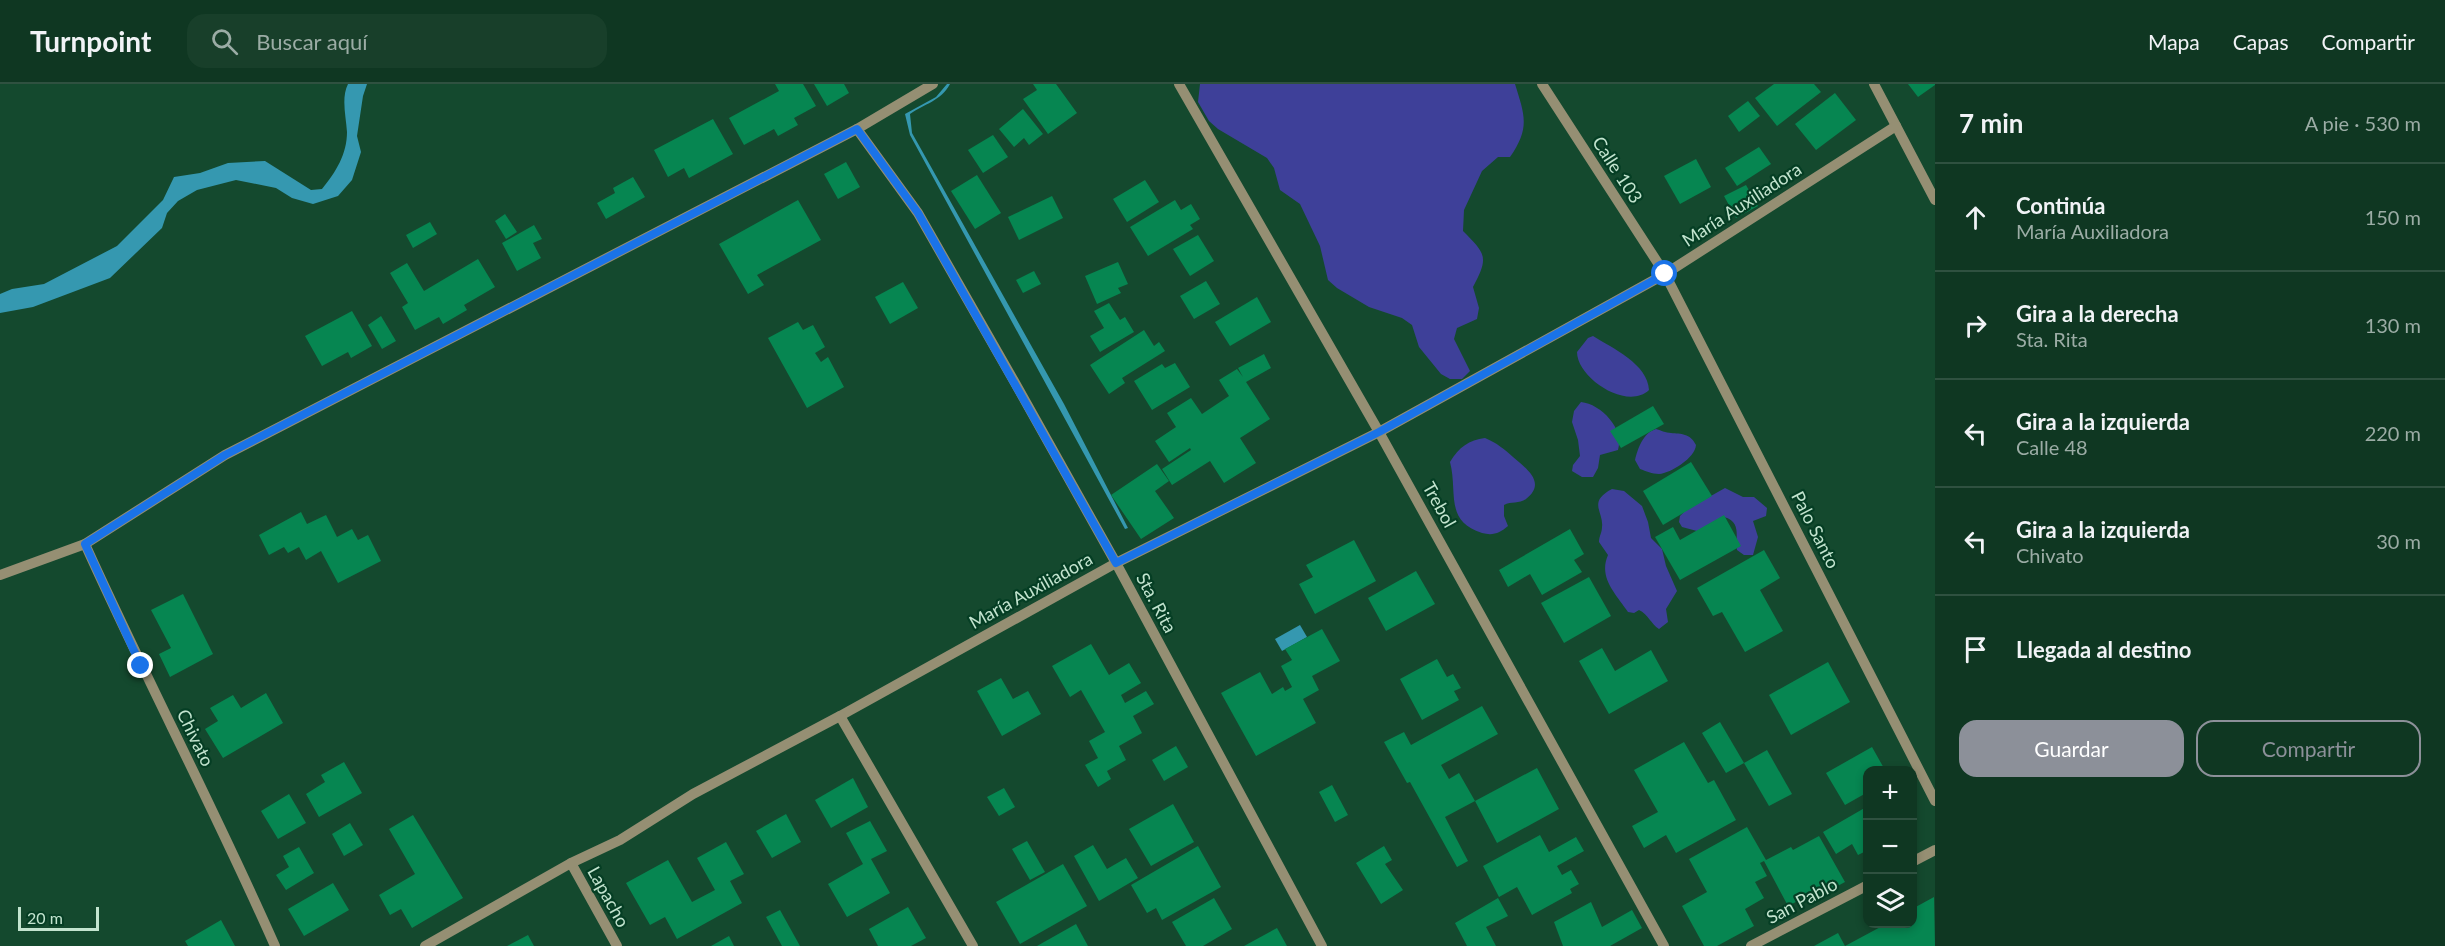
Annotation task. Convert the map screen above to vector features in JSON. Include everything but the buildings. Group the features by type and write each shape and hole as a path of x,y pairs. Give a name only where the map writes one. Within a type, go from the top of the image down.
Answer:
{"street":[{"path":"0,575 85,544 225,455 857,129 933,84"},
{"name":"Trebol","path":"1179,84 1379,432 1664,946"},
{"name":"Calle 103","path":"1542,84 1665,274"},
{"path":"1874,84 1935,200"},
{"name":"María Auxiliadora","path":"425,946 571,863 620,840 693,794 840,716 1116,563 1379,432 1665,274 1896,126"},
{"name":"Sta. Rita","path":"857,129 918,213 1116,563 1322,946"},
{"name":"Palo Santo","path":"1665,274 1935,801"},
{"name":"Chivato","path":"85,544 141,666 239,864 275,946"},
{"path":"840,716 973,946"},
{"path":"1917,859 1935,850"},
{"name":"Lapacho","path":"571,863 617,946"},
{"name":"San Pablo","path":"1751,946 1863,888"}],"shaded area":[{"path":"1200,84 1515,84 1524,122 1521,138 1510,157 1498,157 1482,171 1464,210 1463,231 1477,245 1483,256 1483,262 1473,287 1479,308 1477,319 1457,328 1454,339 1470,371 1462,379 1450,379 1441,374 1419,347 1412,325 1402,318 1369,307 1328,280 1320,246 1300,204 1280,190 1274,168 1267,158 1218,129 1209,121 1198,102"},
{"path":"1593,336 1636,365 1647,381 1649,390 1640,395 1628,397 1605,389 1594,381 1579,362 1577,352 1588,338"},
{"path":"1581,402 1596,407 1610,419 1618,434 1618,450 1600,455 1598,468 1593,477 1582,477 1572,471 1573,465 1580,456 1572,422 1574,411"},
{"path":"1656,429 1685,435 1691,438 1696,445 1695,450 1682,464 1659,474 1640,469 1635,460 1644,437"},
{"path":"1485,438 1500,446 1523,465 1532,475 1535,487 1526,499 1504,505 1504,516 1508,526 1493,534 1482,533 1470,528 1457,513 1450,462 1465,445"},
{"path":"1725,488 1743,497 1754,497 1767,508 1766,516 1753,521 1758,537 1753,555 1744,555 1737,550 1736,530 1730,519 1724,517 1697,531 1682,527 1679,522 1680,516 1686,510"},
{"path":"1612,489 1624,491 1642,506 1651,538 1662,549 1666,566 1677,591 1666,609 1668,622 1659,629 1639,610 1634,613 1628,612 1607,578 1605,563 1608,555 1599,542 1602,522 1598,503 1604,494"}],"water":[{"path":"348,84 367,84 357,136 361,152 352,180 338,196 313,204 292,198 276,188 236,180 197,190 178,201 167,213 162,228 110,278 33,307 0,313 0,294 12,289 44,284 117,246 163,200 174,177 200,173 228,163 265,161 311,190 322,189 336,169 345,148 347,132 344,101"},
{"path":"947,84 950,84 942,94 910,114 912,133 1064,404 1128,528 1125,529 910,135 905,114 936,97"},
{"path":"1300,625 1307,637 1282,651 1275,639"}],"route":[{"path":"141,666 85,544 225,455 857,129 918,213 1116,563 1379,432 1665,274"}]}
